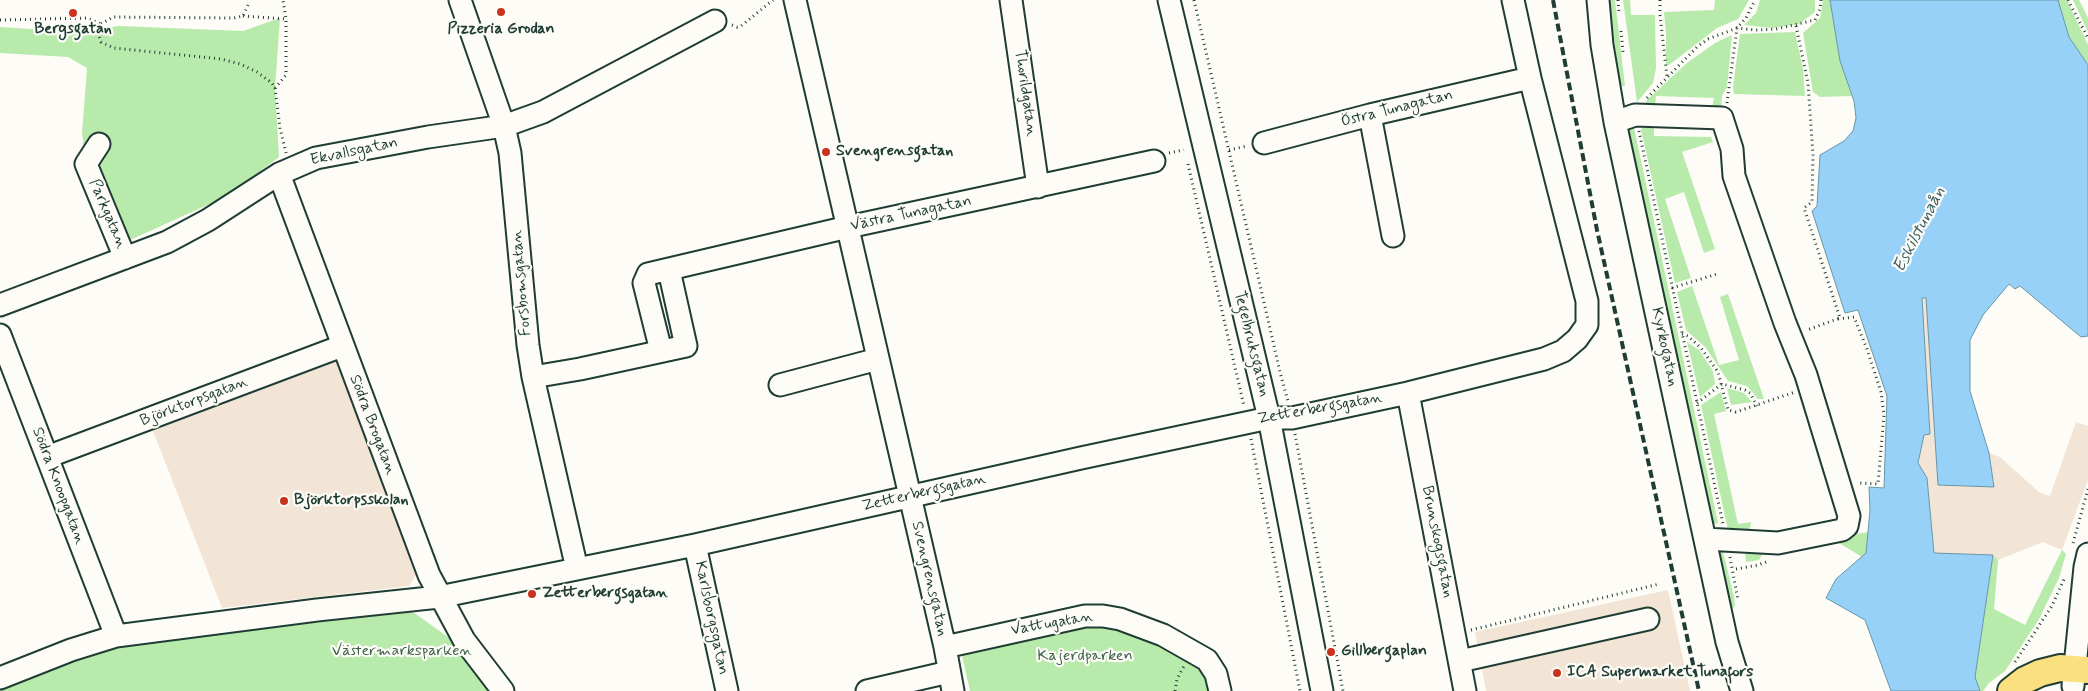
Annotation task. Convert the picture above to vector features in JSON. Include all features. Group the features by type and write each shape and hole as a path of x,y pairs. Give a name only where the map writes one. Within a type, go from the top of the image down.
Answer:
{"main road":[{"path":"2011,691 2025,680 2040,673 2060,668 2081,677"},
{"path":"2035,691 2056,687 2081,677"}],"street":[{"name":"Forsbomsgatan","path":"460,0 504,126 510,153 528,346 533,376 577,569"},
{"name":"Svengrensgatan","path":"795,0 945,646 951,682"},
{"name":"Thorildgatan","path":"1011,0 1038,187"},
{"name":"Tegelbruksgatan","path":"1170,0 1269,418 1322,691"},
{"name":"Zetterbergsgatan","path":"0,678 71,650 116,636 317,610 439,597 695,545 1269,418 1292,418 1408,393 1544,359 1563,351 1577,339 1586,325 1587,301 1530,78 1513,0"},
{"name":"Kyrkogatan","path":"1598,0 1602,45 1615,122 1716,539 1727,642 1742,691"},
{"name":"Ekvallsgatan","path":"0,305 168,242 285,171 316,158 428,137 504,126 543,112 715,21"},
{"name":"Östra Tunagatan","path":"1264,143 1370,115 1530,78"},
{"path":"1615,122 1640,108 1722,118 1732,149 1734,176 1810,387 1849,516 1847,526 1842,530 1778,543 1716,539"},
{"path":"1370,115 1393,236"},
{"name":"Parkgatan","path":"99,144 86,164 125,258"},
{"name":"Västra Tunagatan","path":"533,376 580,369 686,346 668,270 848,227 1154,161"},
{"name":"Södra Brogatan","path":"285,171 342,346 429,575 439,597 464,640 503,691"},
{"name":"Södra Knoopgatan","path":"0,335 116,636"},
{"name":"Björktorpsgatan","path":"47,457 342,346"},
{"path":"780,385 878,359"},
{"name":"Brunskogsgatan","path":"1408,393 1465,691"},
{"name":"Karlsborgsgatan","path":"695,545 726,691"},
{"path":"2081,677 2085,568 2088,554"},
{"name":"Vattugatan","path":"945,646 1084,616 1103,616 1120,619 1164,636 1207,660 1216,674 1220,691"},
{"path":"1460,661 1648,619"},
{"path":"867,691 951,682"}],"path":[{"path":"274,88 286,75 286,19 283,0"},
{"path":"715,21 738,27 741,26 773,0"},
{"path":"1618,0 1620,16"},
{"path":"1660,0 1667,78"},
{"path":"1738,603 1738,593 1716,539 1697,403 1672,288 1640,108 1697,47 1736,28 1746,18 1755,0"},
{"path":"1736,28 1755,30 1796,26 1815,20 1820,9 1820,0"},
{"path":"2068,0 2088,38"},
{"path":"243,16 248,6"},
{"path":"285,171 283,143 274,88 265,77 249,67 221,59 106,46 101,42 98,33 101,24 113,17 234,18 243,16 286,19"},
{"path":"0,20 87,18 101,24"},
{"path":"1620,24 1624,59"},
{"path":"1796,26 1808,83 1812,145 1812,202 1804,208 1840,318 1838,319"},
{"path":"1729,97 1736,28"},
{"path":"1182,141 1247,423 1300,691"},
{"path":"1672,288 1717,274"},
{"path":"1790,335 1838,319 1854,316 1867,349 1878,384 1884,415 1878,484 1855,483 1841,485"},
{"path":"1682,334 1688,336 1701,348 1718,372 1728,410 1736,412 1810,387"},
{"path":"1697,403 1722,384"},
{"path":"1722,384 1750,393 1756,406"},
{"path":"2013,665 2052,606 2067,572"},
{"path":"1455,634 1659,584"},
{"path":"1176,691 1177,679 1182,668 1194,652"}],"shaded area":[{"path":"1922,298 1926,298 1994,487 1989,453 2000,457 2039,492 2050,496 2076,422 2088,426 2088,480 2062,550 2043,542 1998,560 1993,555 1934,554 1927,478 1918,463 1924,435 1930,433"},
{"name":"Björktorpsskolan","path":"335,357 416,575 409,586 222,608 151,426"},
{"path":"1668,590 1690,691 1486,691 1475,632"}],"green space":[{"path":"1609,0 1615,0 1625,86 1620,86"},
{"path":"1623,0 1630,0 1631,15 1655,15 1656,68 1653,83 1637,102"},
{"path":"1715,0 1749,0 1738,19 1717,28 1669,65 1666,65 1664,12 1714,10"},
{"path":"1760,0 1815,0 1815,12 1799,24 1773,28 1744,25 1756,13"},
{"path":"1823,0 1830,0 1840,61 1852,96 1820,97 1813,92 1803,33 1820,18"},
{"path":"2058,0 2067,0 2088,45 2088,65 2069,37"},
{"path":"2073,0 2079,0 2088,18 2088,32"},
{"path":"280,18 275,88 279,157 227,196 128,241 86,164 82,133 87,68 68,57 0,53 0,27 75,32 119,26 243,31"},
{"path":"1795,32 1803,69 1805,96 1734,94 1733,87 1740,34"},
{"path":"1732,35 1727,87 1722,96 1721,107 1712,108 1714,98 1656,96 1655,108 1643,109 1647,100 1687,63 1715,43"},
{"path":"1654,124 1654,136 1711,137 1713,142 1682,152 1715,249 1704,253 1684,192 1665,199 1691,278 1675,283 1641,129 1644,126"},
{"path":"1634,128 1718,523 1711,525 1628,130"},
{"path":"1692,286 1719,365 1739,360 1720,297 1728,294 1764,399 1758,399 1747,386 1728,381 1706,348 1686,330 1677,292"},
{"path":"1687,342 1699,350 1713,371 1715,384 1700,397"},
{"path":"1727,388 1744,393 1752,402 1731,405"},
{"path":"1721,392 1726,411 1714,414 1738,524 1751,522 1750,529 1746,532 1728,530 1701,405"},
{"path":"1868,532 1866,553 1862,557 1834,540 1793,546"},
{"path":"1756,549 1762,555 1759,560 1746,562 1745,550"},
{"path":"2062,550 2066,554 2059,578 2039,619 2005,671 1989,683 1983,691 1980,691 1975,677 1993,555 1998,560 1994,609 2025,625"},
{"path":"1723,552 1734,596 1735,606 1730,610 1718,554"},
{"name":"Västermarksparken","path":"413,612 455,642 496,691 0,691 0,689 122,644"},
{"name":"Kajerdparken","path":"1083,623 1124,628 1164,642 1205,667 1216,691 970,691 961,651"}],"water":[{"name":"Eskilstunaån","path":"1830,0 2058,0 2069,37 2088,65 2088,336 2081,337 2020,286 2015,289 2009,284 1983,315 1970,340 1970,391 1989,453 1994,487 1938,485 1926,298 1922,298 1930,434 1924,435 1918,463 1927,478 1934,553 1993,555 1975,677 1980,691 1891,691 1865,620 1826,598 1836,579 1866,553 1870,510 1869,487 1884,488 1887,396 1858,310 1845,313 1812,211 1817,206 1820,155 1844,141 1853,131 1856,118 1854,101 1840,61"}],"railway":[{"path":"1553,0 1597,230 1699,691"}],"place":[{"name":"Pizzeria Grodan","path":"501,12"},
{"name":"Bergsgatan","path":"73,13"},
{"name":"Svengrensgatan","path":"826,152"},
{"name":"Björktorpsskolan","path":"284,501"},
{"name":"Zetterbergsgatan","path":"532,594"},
{"name":"Gillbergaplan","path":"1331,652"},
{"name":"ICA Supermarket Tunafors","path":"1557,673"}]}
